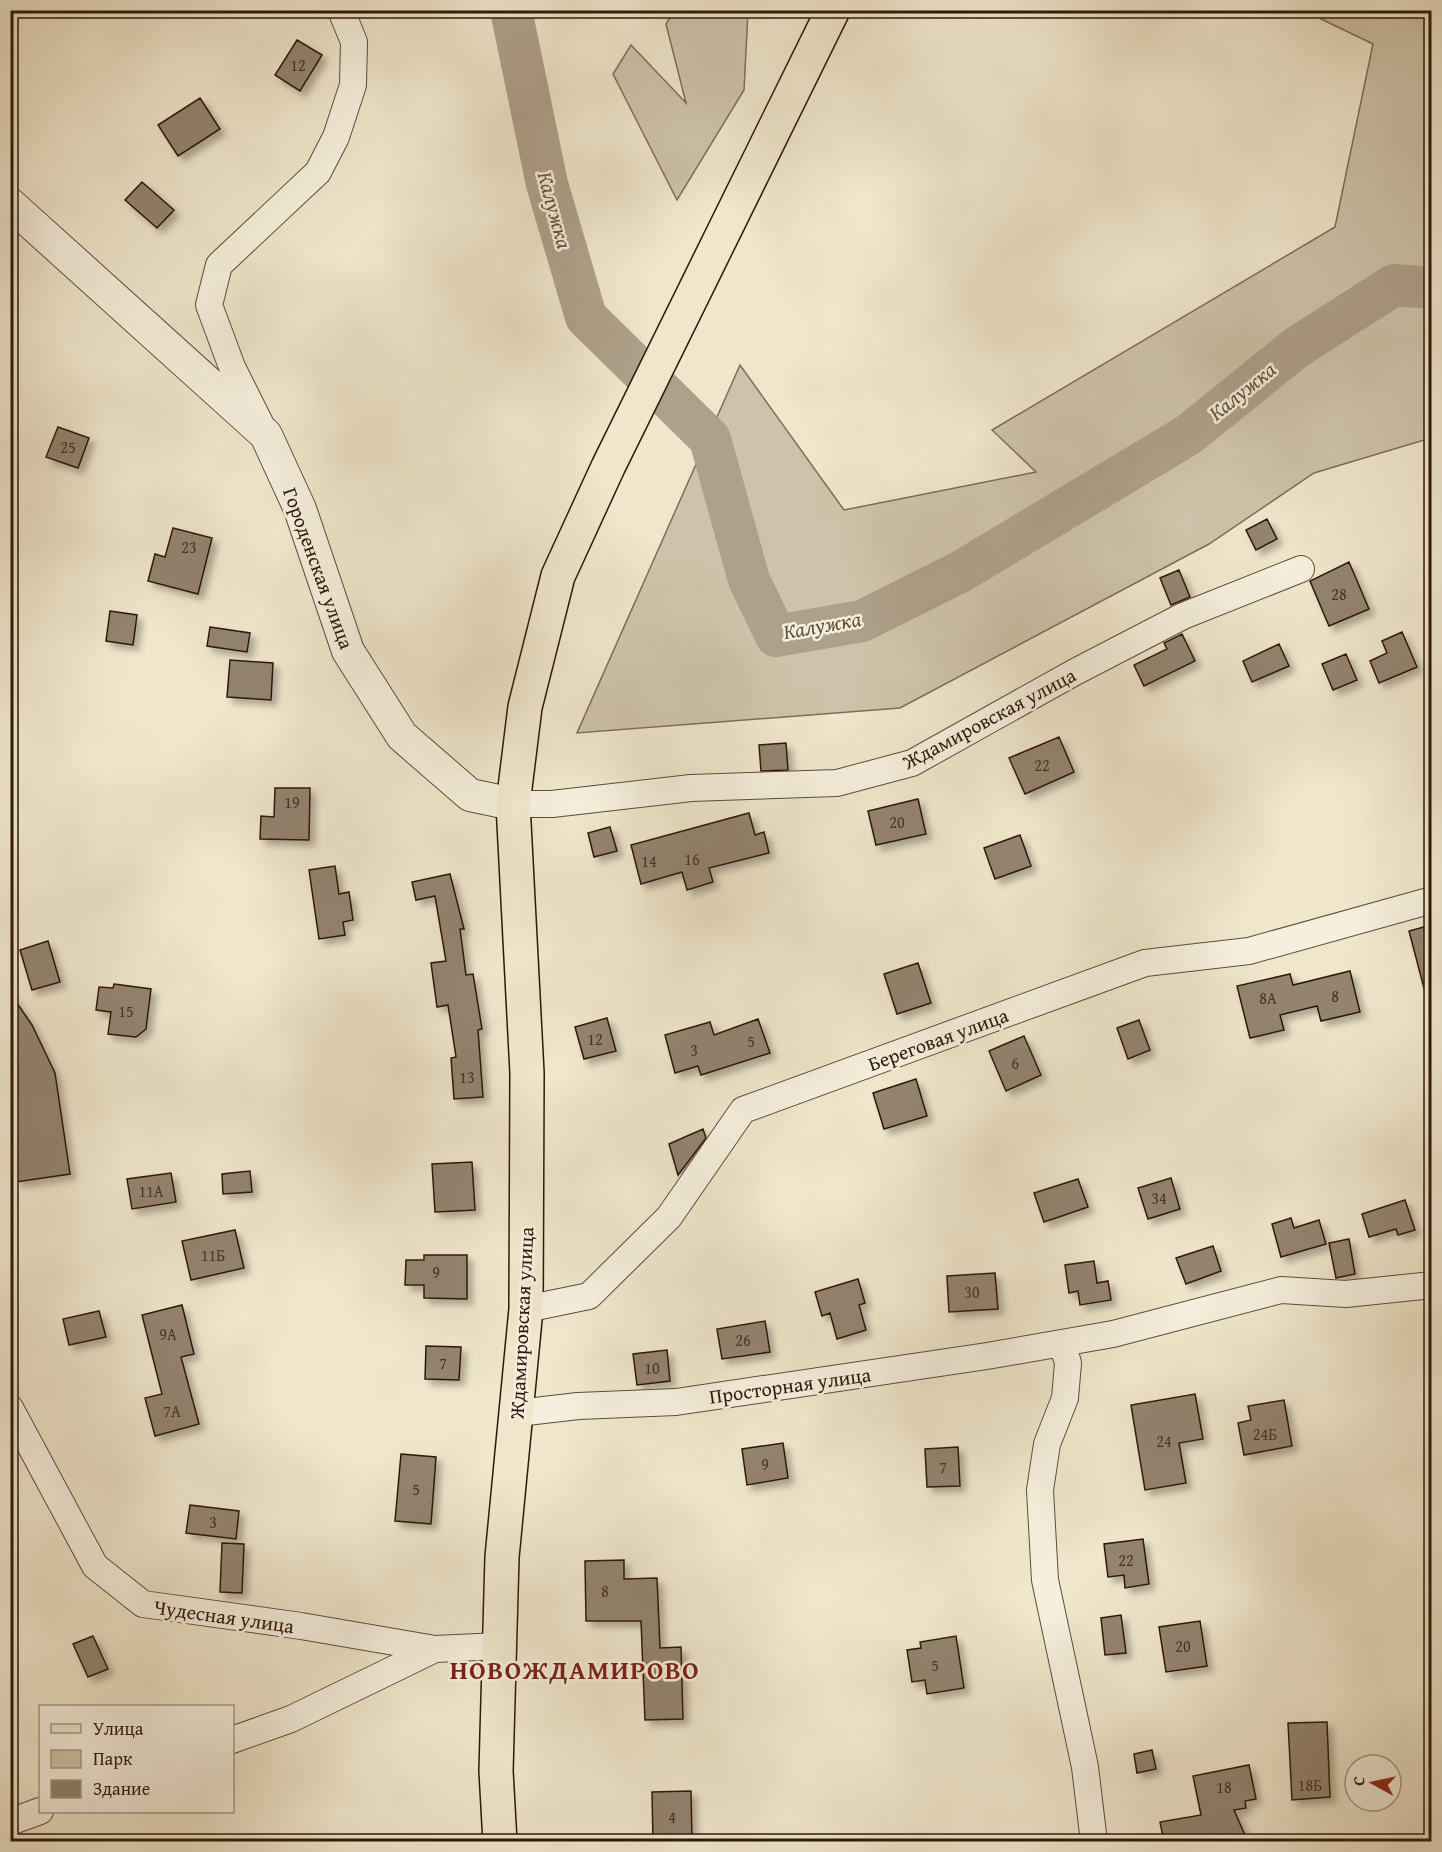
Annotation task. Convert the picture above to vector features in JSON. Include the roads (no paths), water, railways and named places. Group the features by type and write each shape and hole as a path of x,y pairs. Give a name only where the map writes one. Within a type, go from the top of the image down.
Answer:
{"main road":[{"name":"Ждамировская улица","path":"500,1842 496,1771 502,1557 518,1413 526,1309 527,1073 513,804 525,707 558,576 608,466 833,10"}],"street":[{"name":"Городенская улица","path":"341,10 354,42 353,85 336,137 318,172 219,265 209,305 232,367 300,509 348,651 402,736 470,795 513,804"},
{"name":"Городенская улица","path":"10,204 266,435"},
{"name":"Ждамировская улица","path":"513,804 552,804 691,788 837,783 912,762 1075,672 1183,616 1301,569"},
{"name":"Береговая улица","path":"526,1309 589,1296 669,1217 743,1110 1146,963 1249,951 1431,900"},
{"name":"Просторная улица","path":"518,1413 578,1406 676,1402 1062,1343 1113,1334 1281,1290 1346,1294 1431,1285"},
{"path":"1062,1343 1068,1363 1065,1398 1047,1444 1040,1490 1045,1580 1085,1767 1094,1842"},
{"name":"Чудесная улица","path":"10,1408 95,1566 143,1604 301,1626 435,1649"},
{"path":"234,1739 291,1719 435,1649 499,1646"},
{"path":"10,1822 39,1811"}],"waterway":[{"name":"Калужка","path":"511,10 547,184 586,317 710,439 749,580 776,636 862,621 960,572 1188,435 1297,347 1394,285 1432,288"}],"district":[{"name":"НОВОЖДАМИРОВО","path":"575,1669"}]}
